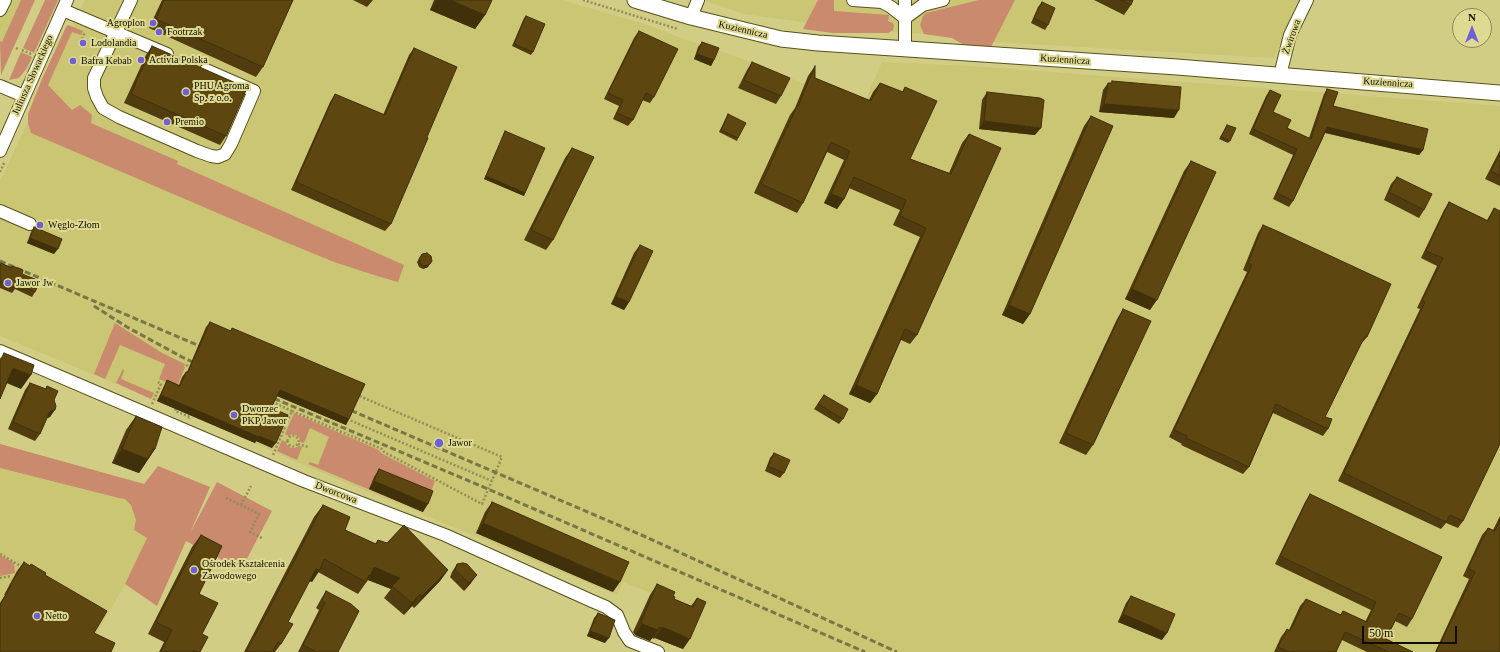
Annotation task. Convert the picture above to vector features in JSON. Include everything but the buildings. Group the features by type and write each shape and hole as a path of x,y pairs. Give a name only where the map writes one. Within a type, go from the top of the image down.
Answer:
{"main road":[{"name":"Kuziennicza","path":"635,0 691,17 781,39 843,45 905,48 1500,92"}],"street":[{"path":"0,10 5,0"},
{"path":"131,0 94,78 96,93 103,108 119,117 211,156 218,157 225,154 231,144 254,91 196,66"},
{"path":"691,17 698,0"},
{"path":"854,0 882,2 905,18"},
{"path":"905,0 905,48"},
{"path":"905,18 924,5 942,0"},
{"name":"Żwirowa","path":"1280,75 1290,35 1307,0"},
{"path":"65,5 116,32 181,60"},
{"name":"Juliusza Słowackiego","path":"0,151 65,5"},
{"path":"0,86 24,96"},
{"path":"0,210 30,224"},
{"name":"Dworcowa","path":"0,351 304,481 444,535 606,607 617,615 624,632 630,641 658,652"}],"path":[{"path":"583,0 680,29"},
{"path":"82,39 84,34"},
{"path":"22,50 33,55"},
{"path":"186,365 193,368"},
{"path":"152,404 161,384 158,382"},
{"path":"271,402 382,449 384,452 482,504 502,457 351,392"},
{"path":"178,401 175,411 187,416"},
{"path":"273,455 292,411"},
{"path":"283,413 290,416"},
{"path":"341,416 492,481"},
{"path":"281,437 288,439 291,436 295,436 298,440 298,444"},
{"path":"288,439 290,446 294,447 298,444 308,447"},
{"path":"241,505 251,486"},
{"path":"226,498 259,514 250,532 262,538"},
{"path":"0,554 30,571"},
{"path":"0,578 11,576"}],"shaded area":[{"path":"0,0 25,0 0,49"},
{"path":"21,0 35,0 1,75 0,41 2,42"},
{"path":"45,0 58,0 34,53 23,48"},
{"path":"85,0 563,0 654,27 681,38 735,56 862,107 882,62 971,66 1500,106 1500,652 682,652 699,612 623,582 617,595 299,463 124,387 0,336 0,181"},
{"path":"703,0 1301,0 1274,58 994,42 924,34 861,30 744,14"},
{"path":"818,0 834,0 834,11 889,15 888,21 893,23 893,30 888,33 833,33 803,29"},
{"path":"979,0 1015,0 991,47 964,45 952,38 924,34 920,25 923,16 926,13"},
{"path":"68,25 83,31 81,35 72,32 48,85 72,110 80,105 92,115 91,123 178,161 177,164 404,265 398,282 334,262 31,133 28,123 28,114 42,79"},
{"path":"21,52 32,57 27,68 19,78 9,80"},
{"path":"115,323 162,353 185,364 177,387 159,379 165,364 120,345 105,379 94,374"},
{"path":"123,369 124,371 121,379 154,393 151,399 116,383"},
{"path":"294,413 379,450 381,453 435,481 423,512 308,464 310,462 318,465 329,437 310,428 304,443 300,442 299,437 296,435 292,434 289,436 285,434"},
{"path":"282,440 291,448 299,446 302,447 297,460 277,451"},
{"path":"0,444 170,491 125,584 99,630 89,652 0,652"},
{"path":"0,444 144,484 158,466 210,487 190,533 217,482 272,511 241,570 186,541 157,606 125,584 147,538 134,530 136,520 131,505 125,499 0,468"},
{"path":"0,555 14,563 15,573 0,576"}],"railway":[{"path":"0,261 209,350"},
{"path":"94,306 127,327 201,366"},
{"path":"266,395 865,652"},
{"path":"343,407 646,537 897,652"}],"place":[{"name":"Agroplon","path":"153,23"},
{"name":"Footrzak","path":"159,32"},
{"name":"Lodolandia","path":"83,43"},
{"name":"Activia Polska","path":"141,60"},
{"name":"Bafra Kebab","path":"73,61"},
{"name":"PHU Agroma Sp. z o.o.","path":"186,92"},
{"name":"Premio","path":"167,122"},
{"name":"Węglo-Złom","path":"40,225"},
{"name":"Jawor Jw","path":"8,283"},
{"name":"Dworzec PKP Jawor","path":"234,415"},
{"name":"Jawor","path":"439,443"},
{"name":"Ośrodek Kształcenia Zawodowego","path":"194,570"},
{"name":"Netto","path":"37,616"}]}
